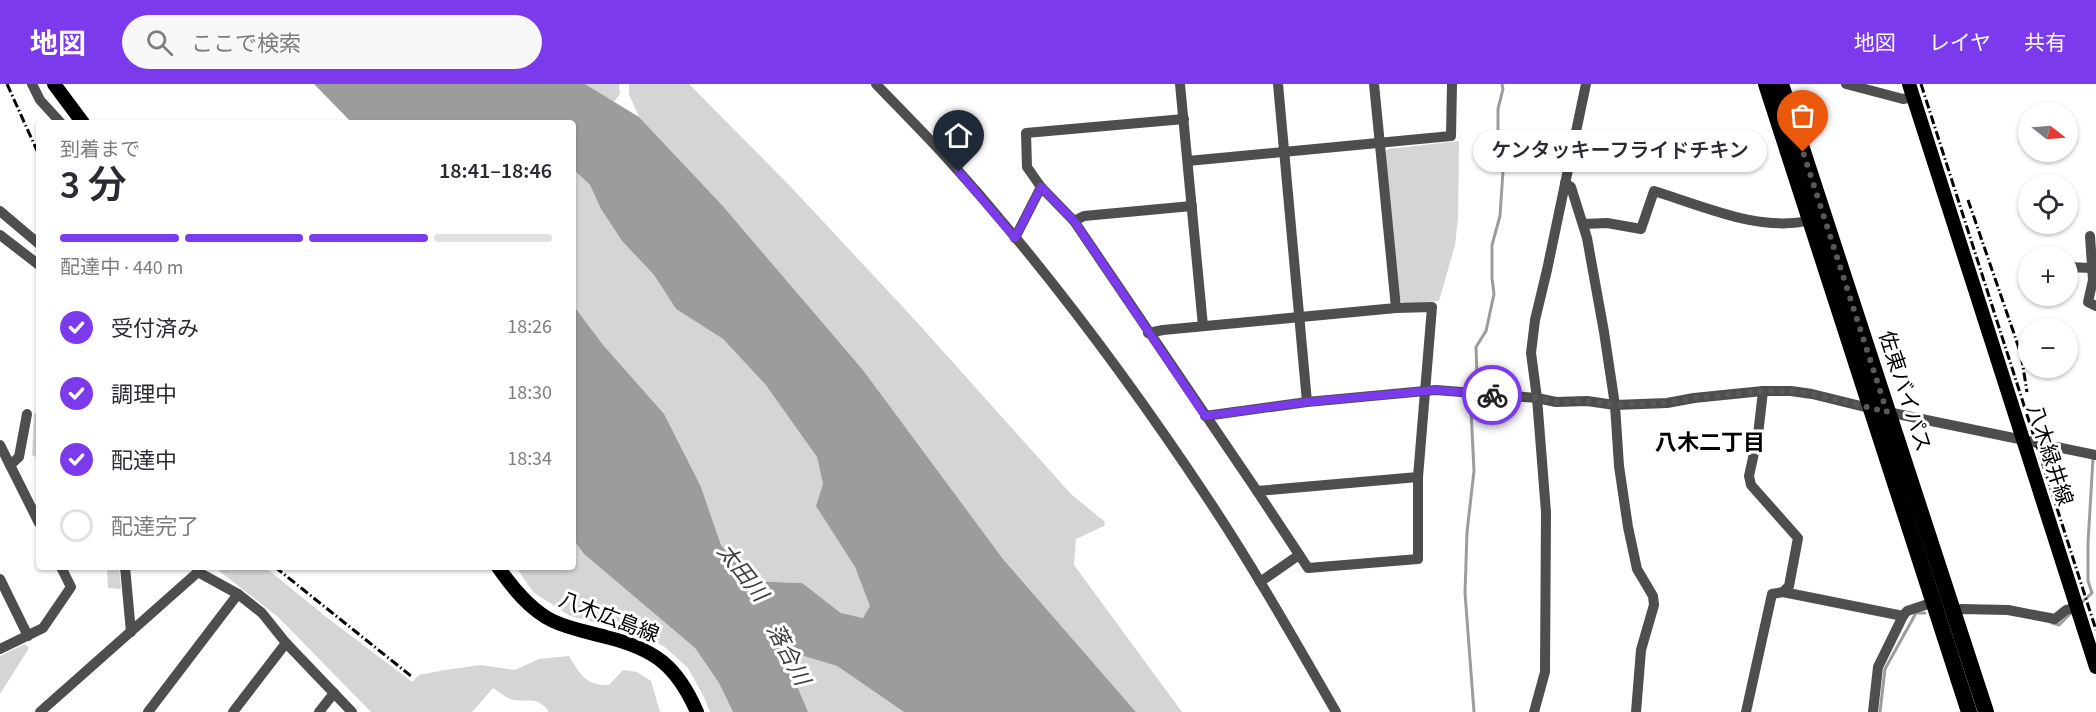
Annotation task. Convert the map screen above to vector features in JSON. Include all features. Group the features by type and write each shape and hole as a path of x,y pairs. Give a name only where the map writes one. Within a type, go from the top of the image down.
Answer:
{"highway":[{"name":"佐東バイパス","path":"1766,84 1811,220 1954,611 1986,712"},
{"name":"佐東バイパス","path":"1781,84 1880,411 1934,602 1969,712"}],"main road":[{"path":"54,84 81,120"},
{"name":"八木緑井線","path":"1911,90 2096,667"},
{"name":"八木広島線","path":"500,570 507,581 533,608 552,620 577,630 634,645 656,656 672,669 687,690 697,712"}],"street":[{"path":"32,84 40,100 58,120"},
{"path":"876,84 945,156 1015,238 1120,372 1210,502 1336,712"},
{"path":"1180,84 1203,326"},
{"path":"1278,84 1307,402"},
{"path":"1374,84 1396,308"},
{"path":"1188,161 1451,136 1452,84"},
{"path":"1534,712 1545,672 1545,512 1537,398 1531,353 1535,320 1586,84"},
{"path":"1846,84 1904,99 1911,90"},
{"path":"1149,333 1396,308 1432,307 1418,477 1418,559 1308,568 1257,491 1205,416 1149,333 1074,221 1041,187 1027,167 1026,133 1184,118"},
{"path":"1565,183 1571,186 1587,238 1604,332 1615,405 1619,466 1637,569 1653,596 1654,605 1641,650 1636,712"},
{"path":"1015,238 1041,187"},
{"path":"1582,224 1607,223 1641,229 1654,191 1758,222 1796,224 1811,220"},
{"path":"1074,221 1084,216 1192,206"},
{"path":"0,211 36,241"},
{"path":"0,235 36,263"},
{"path":"2091,236 2092,280 2088,302 2096,306"},
{"path":"2078,267 2092,268"},
{"path":"1205,416 1307,402 1436,390 1537,398 1556,402 1587,401 1615,405 1667,403 1763,391 1812,394 1880,411 2096,455"},
{"path":"1763,391 1758,435 1749,476 1751,485 1798,538 1789,586 1783,592"},
{"path":"10,465 19,458 27,414"},
{"path":"0,445 36,517"},
{"path":"1257,491 1418,477"},
{"path":"1260,582 1299,555"},
{"path":"0,649 43,628 71,587 62,570"},
{"path":"125,570 131,632"},
{"path":"40,712 198,572 238,594 262,613 286,643 351,712"},
{"path":"0,579 28,636"},
{"path":"1746,712 1772,594 1783,592 1903,616"},
{"path":"147,712 238,594"},
{"path":"1873,712 1878,667 1903,616 1907,611 1934,602"},
{"path":"1954,611 1961,609 2008,610 2055,619 2066,610 2077,607"},
{"path":"233,712 286,643"},
{"path":"1954,666 1954,692 1961,712"},
{"path":"319,712 334,693"}],"shaded area":[{"path":"585,84 619,84 620,94 614,102"},
{"path":"629,84 689,84 790,186 915,320 1071,494 1105,522 1104,526 1076,539 1074,565 1182,712 1136,712 1003,559 863,370 722,205 639,117 629,94"},
{"path":"1459,141 1458,218 1455,245 1439,301 1404,304 1400,300 1385,152 1388,149"},
{"path":"576,172 590,185 601,209 622,241 654,275 676,309 723,339 765,384 817,457 823,484 817,506 855,567 871,607 863,618 841,613 802,583 752,581 721,545 701,487 576,310"},
{"path":"36,412 36,457 32,455 34,414"},
{"path":"576,543 584,554 695,648 719,683 733,712 710,712 688,668 666,648 653,640 570,616 533,592 518,570 576,570"},
{"path":"107,570 119,570 121,589 108,588"},
{"path":"218,570 269,570 412,682 419,675 445,670 481,665 515,670 539,659 569,656 584,678 601,685 609,685 623,670 637,672 651,681 660,712 549,712 537,702 511,699 493,688 472,712 371,712 278,617"},
{"path":"25,644 29,648 0,694 0,656"},
{"path":"800,655 837,666 904,712 808,712 789,665"}],"water":[{"path":"314,84 585,84 639,117 722,205 863,370 1003,559 1136,712 904,712 837,666 800,655 789,666 808,712 733,712 719,683 695,648 584,554 576,543 576,309 603,345 664,414 701,487 721,545 752,581 802,583 841,613 863,618 870,606 855,567 816,506 823,484 817,457 765,384 723,339 676,309 654,275 622,241 601,209 590,185 576,172 576,120 349,120"}],"waterway":[{"path":"1474,390 1477,375 1476,347 1486,331 1494,294 1492,245 1500,216 1503,171 1498,136 1498,109 1502,84"},
{"path":"1473,397 1471,410 1474,471 1467,532 1465,593 1474,712"},
{"path":"2080,604 2092,593 2088,581 2088,543 2093,458"},
{"path":"1880,712 1885,669 1916,613 1925,613"},
{"path":"2052,623 2059,625 2071,613"}],"railway":[{"path":"7,84 36,148"},
{"path":"1921,84 2096,630"},
{"path":"1968,200 2021,354 2027,392"},
{"path":"279,570 411,676"}],"way so far":[{"path":"1492,395 1615,405 1667,403 1763,391 1791,391 1887,412 1803,152"}],"place":[{"name":"ケンタッキーフライドチキン","path":"1803,152"}],"district":[{"name":"八木二丁目","path":"1710,442"}],"route":[{"path":"959,172 1015,238 1041,187 1074,221 1205,416 1307,402 1436,390 1492,395"}],"water label":[{"name":"太田川","path":"743,572"},
{"name":"落合川","path":"789,654"}]}
